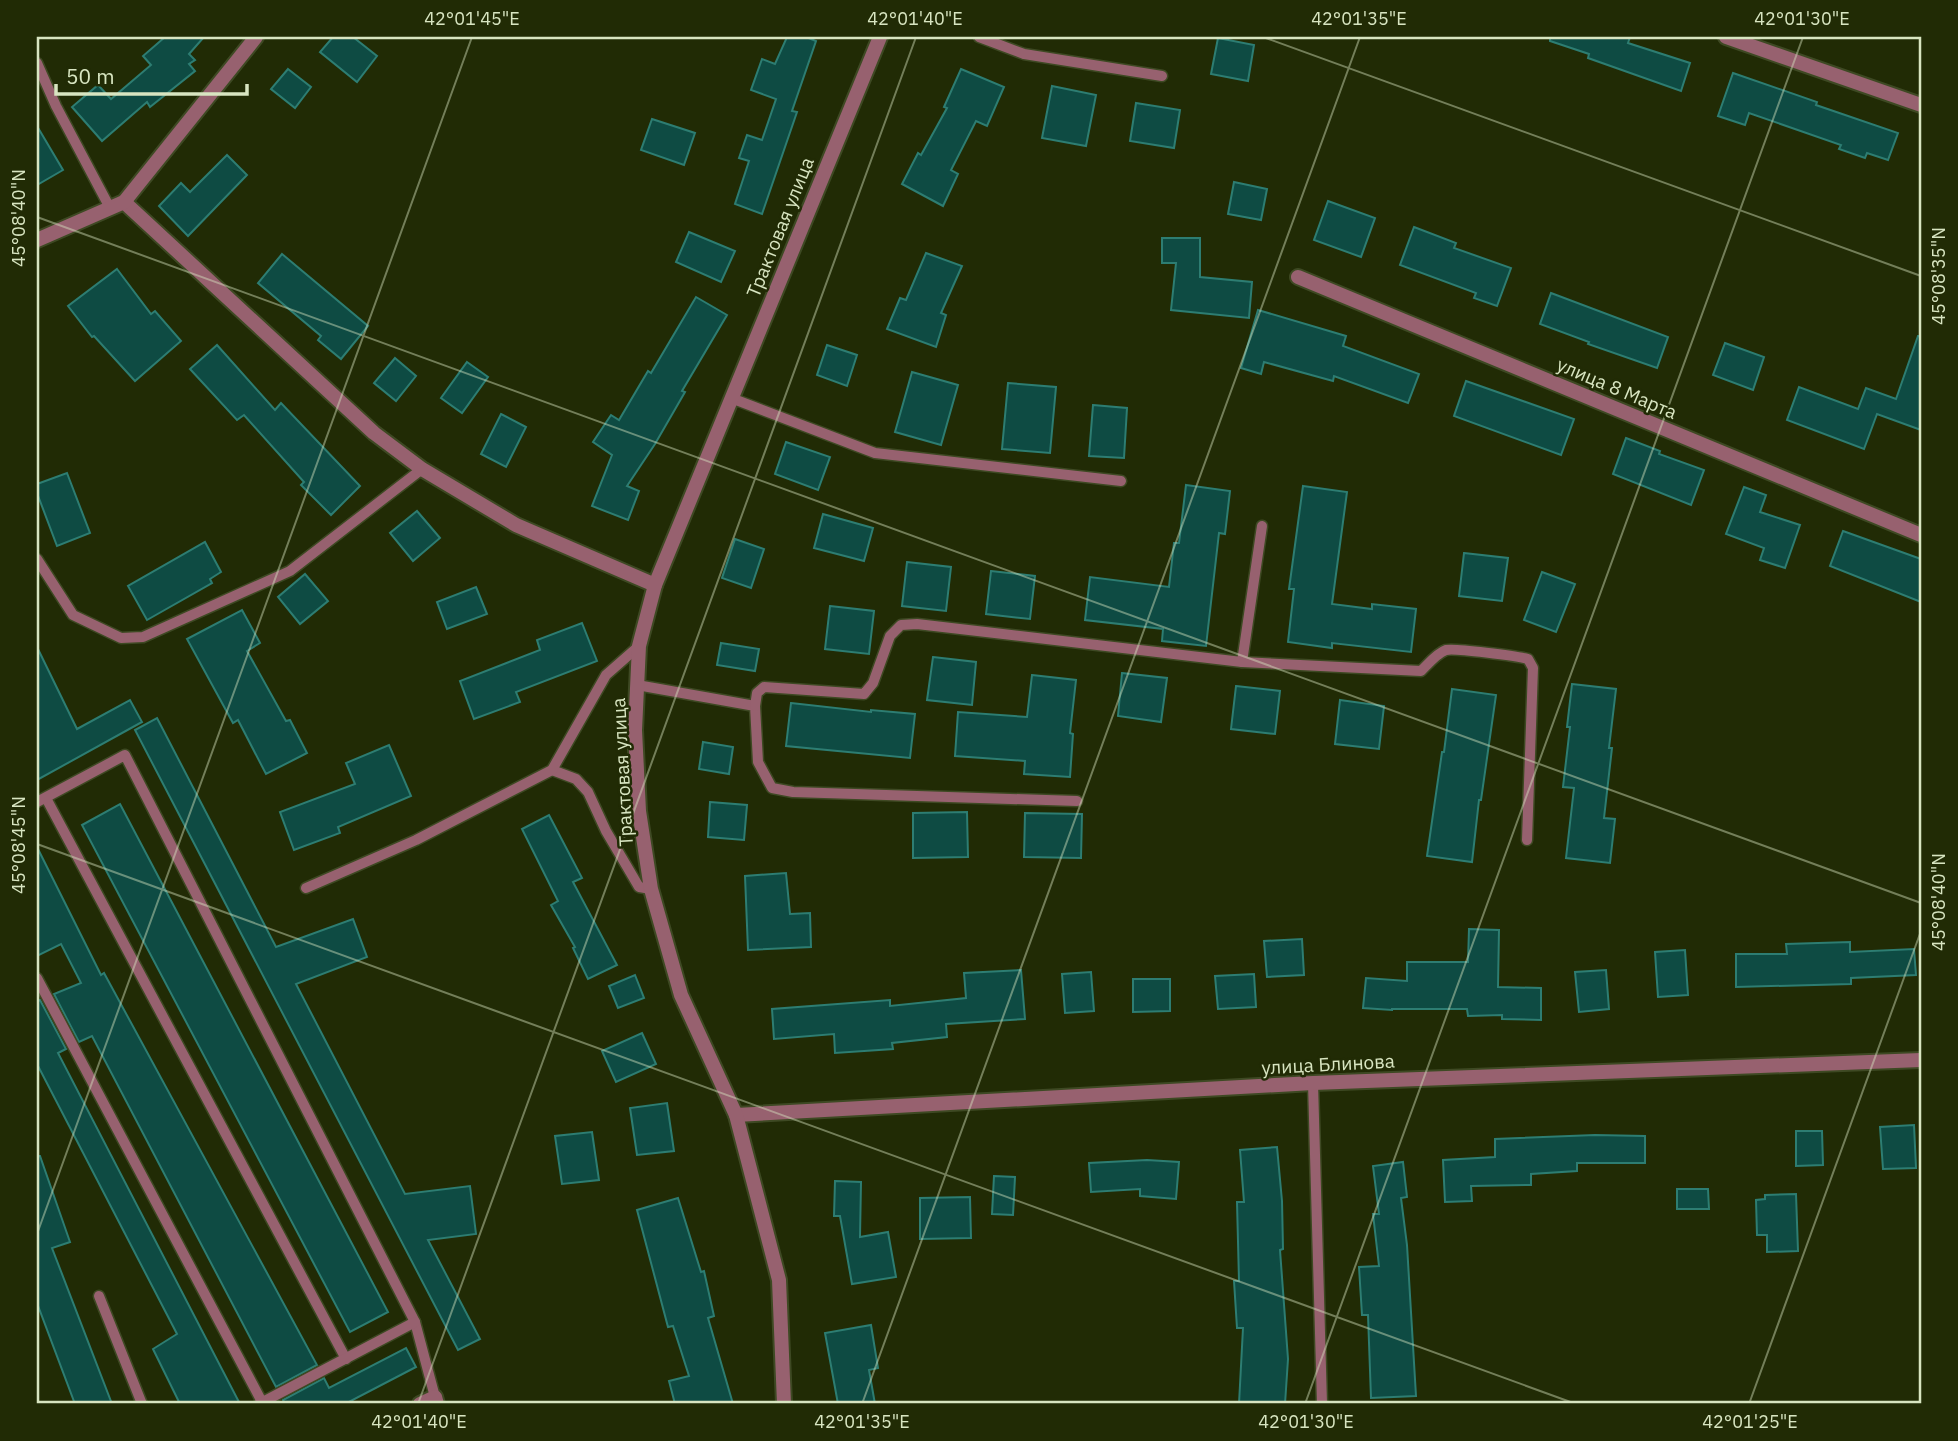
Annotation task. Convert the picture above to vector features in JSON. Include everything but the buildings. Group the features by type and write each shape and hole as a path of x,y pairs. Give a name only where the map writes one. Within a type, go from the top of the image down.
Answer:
{"street":[{"path":"37,240 124,202 257,37"},
{"name":"Трактовая улица","path":"784,1404 779,1280 736,1115 681,995 651,889 639,811 635,730 639,646 655,584 880,37"},
{"path":"1726,37 1921,105"},
{"path":"124,202 374,433 422,469 516,525 655,584"},
{"name":"улица 8 Марта","path":"1298,276 1921,535"},
{"name":"улица Блинова","path":"736,1115 1313,1083 1921,1060"},
{"path":"420,1404 436,1401"}],"lane":[{"path":"979,37 1024,54 1162,76"},
{"path":"37,63 110,208"},
{"path":"731,398 875,453 1122,481"},
{"path":"37,559 73,615 121,638 143,637 290,571 422,469"},
{"path":"1242,662 1262,526"},
{"path":"1077,801 793,792 772,788 758,762 755,706 757,693 764,687 864,694 873,683 890,636 901,625 917,624 1242,662 1421,671 1447,650 1517,656 1528,659 1533,668 1527,840"},
{"path":"306,888 416,840 552,770 606,675 639,646"},
{"path":"637,685 755,706"},
{"path":"345,1359 41,800 125,755 415,1322 436,1401"},
{"path":"552,770 576,779 588,792 606,831 639,887 651,889"},
{"path":"37,978 261,1403 415,1322"},
{"path":"1313,1083 1322,1404"},
{"path":"99,1296 142,1404"}]}
